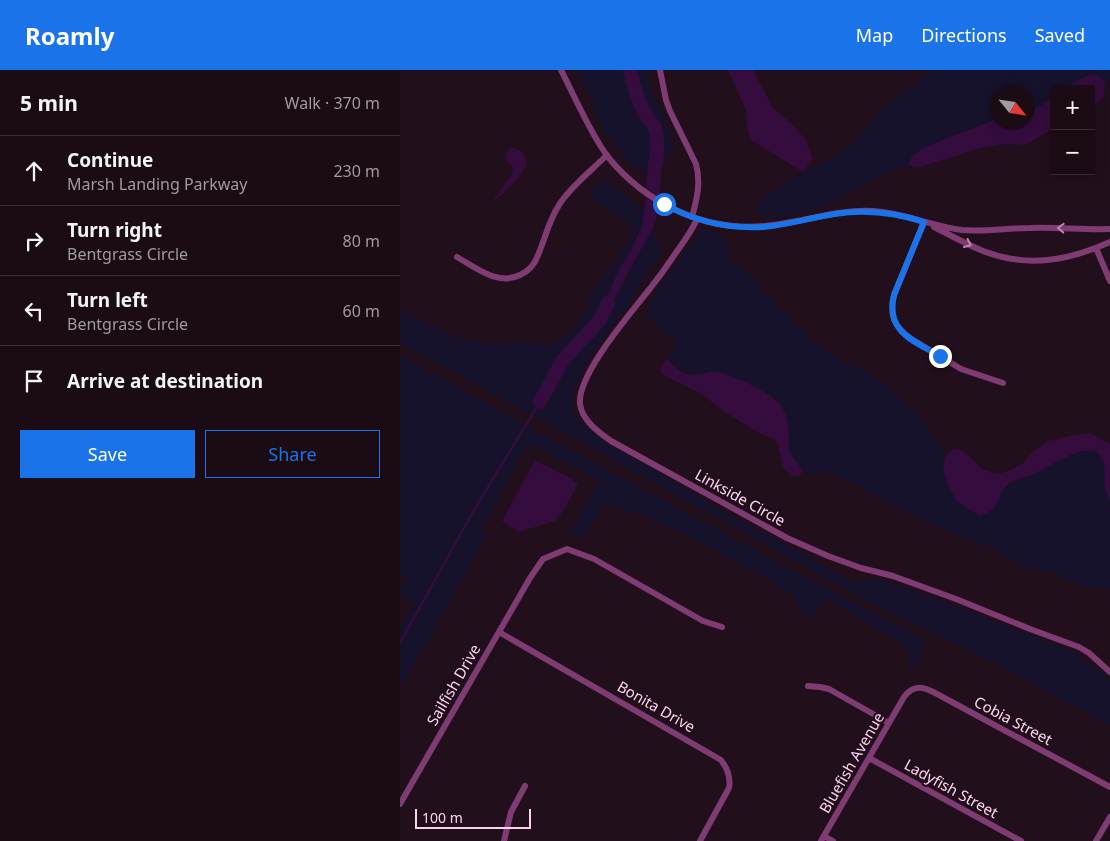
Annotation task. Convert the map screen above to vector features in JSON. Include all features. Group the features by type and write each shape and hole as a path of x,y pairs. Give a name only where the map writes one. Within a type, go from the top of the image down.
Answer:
{"street":[{"path":"561,70 596,138 620,171 664,204 694,218 741,227 786,224 833,214 873,211 892,213 945,227 972,230 986,231 1052,227 1110,230"},
{"name":"Linkside Circle","path":"660,70 670,112 696,164 699,182 694,218 689,234 649,291 611,338 587,378 581,391 580,405 585,417 592,426 611,441 788,538 860,568 893,576 1079,647 1089,653 1110,672"},
{"path":"457,257 495,278 512,278 526,272 537,258 559,204 608,155"},
{"path":"924,222 983,251 1016,260 1032,261 1066,258 1110,242"},
{"path":"924,222 894,295 892,304 897,326 910,338 961,369 1003,383"},
{"path":"1096,248 1110,281"},
{"name":"Sailfish Drive","path":"400,804 542,559 567,549 594,559 703,620 722,627"},
{"name":"Bonita Drive","path":"499,632 721,760 728,771 729,788 700,841"},
{"path":"808,686 829,689 890,723"},
{"name":"Cobia Street","path":"904,697 913,689 918,687 926,688 1110,788"},
{"name":"Bluefish Avenue","path":"822,838 904,697"},
{"name":"Ladyfish Street","path":"869,758 1022,841"},
{"path":"504,841 511,812 525,786"},
{"path":"1096,841 1110,817"},
{"path":"822,838 833,841"}],"shaded area":[{"path":"575,70 648,70 653,98 663,114 671,133 671,152 662,160 658,145 649,160 648,171 644,173 631,164 600,124 594,110 593,100"},
{"path":"728,70 753,70 773,108 794,126 806,141 813,159 803,172 751,140 747,128 746,110"},
{"path":"933,70 1110,70 1110,80 1105,83 1103,98 1095,105 1095,85 1050,85 1050,130 1025,145 1003,144 981,148 917,168 911,166 902,167 826,205 804,213 766,219 757,211 758,203 767,194 829,160 854,142 880,111"},
{"path":"1094,74 1105,82 1103,98 1095,105 1095,85 1069,85"},
{"path":"1050,98 1050,130 1025,145 1003,144 981,148 917,168 909,165 911,158 915,154 927,147 990,122 990,130 1035,130 1035,109"},
{"path":"658,145 662,160 658,213 652,230 605,318 600,320 599,316 619,269 628,256 641,229 645,206 648,161 652,151"},
{"path":"510,148 523,153 526,166 516,181 491,204 512,174 513,168 506,157"},
{"path":"602,181 620,190 644,213 641,229 628,256 619,269 600,319 605,317 652,230 662,252 651,266 629,304 587,361 573,393 572,410 579,421 602,440 727,513 855,583 871,576 1074,652 1110,680 1110,726 998,664 875,605 400,342 400,310 457,338 500,345 525,342 551,346 575,329 585,312 593,289 613,265 633,232 630,223 593,200 591,192"},
{"path":"706,228 718,234 726,241 732,261 752,277 798,327 828,353 882,381 924,422 945,457 943,468 947,483 957,502 969,510 980,516 997,505 1000,496 1009,484 1041,471 1066,457 1089,450 1098,454 1102,458 1104,487 1110,502 1110,590 1093,588 1049,572 1027,567 984,544 954,534 826,471 808,475 802,470 789,451 787,421 782,407 776,400 748,383 723,373 690,374 676,368 668,360 669,355 677,344 647,314 649,303 699,232"},
{"path":"400,355 662,500 926,641 917,666 909,665 910,654 902,643 826,599 813,618 800,610 794,594 681,532 639,514 604,503 582,539 571,531 599,481 538,447 528,445 480,531 487,535 400,689 400,630 415,603 400,594 400,586 404,587 409,578 400,576"},
{"path":"668,360 686,374 714,372 731,376 759,389 780,404 789,428 789,450 799,464 802,471 800,475 791,476 783,467 775,439 761,434 726,413 700,393 662,374 660,369 665,361"},
{"path":"1090,433 1110,444 1110,502 1105,488 1103,461 1096,452 1089,451 1072,454 1038,472 1010,483 1002,491 993,509 980,516 957,502 947,483 943,468 945,457 953,449 960,450 981,468 997,474 1022,464 1031,454 1048,441"},
{"path":"535,460 565,475 578,484 564,510 555,521 519,532 502,521"}],"waterway":[{"path":"630,70 641,105 655,128 657,142 656,164"},
{"path":"540,402 562,361 600,320 608,303"},
{"path":"400,643 474,510 540,402"}],"route":[{"path":"664,204 697,219 741,227 786,224 833,214 873,211 892,213 924,222 894,295 892,312 897,326 903,333 940,356"}]}
